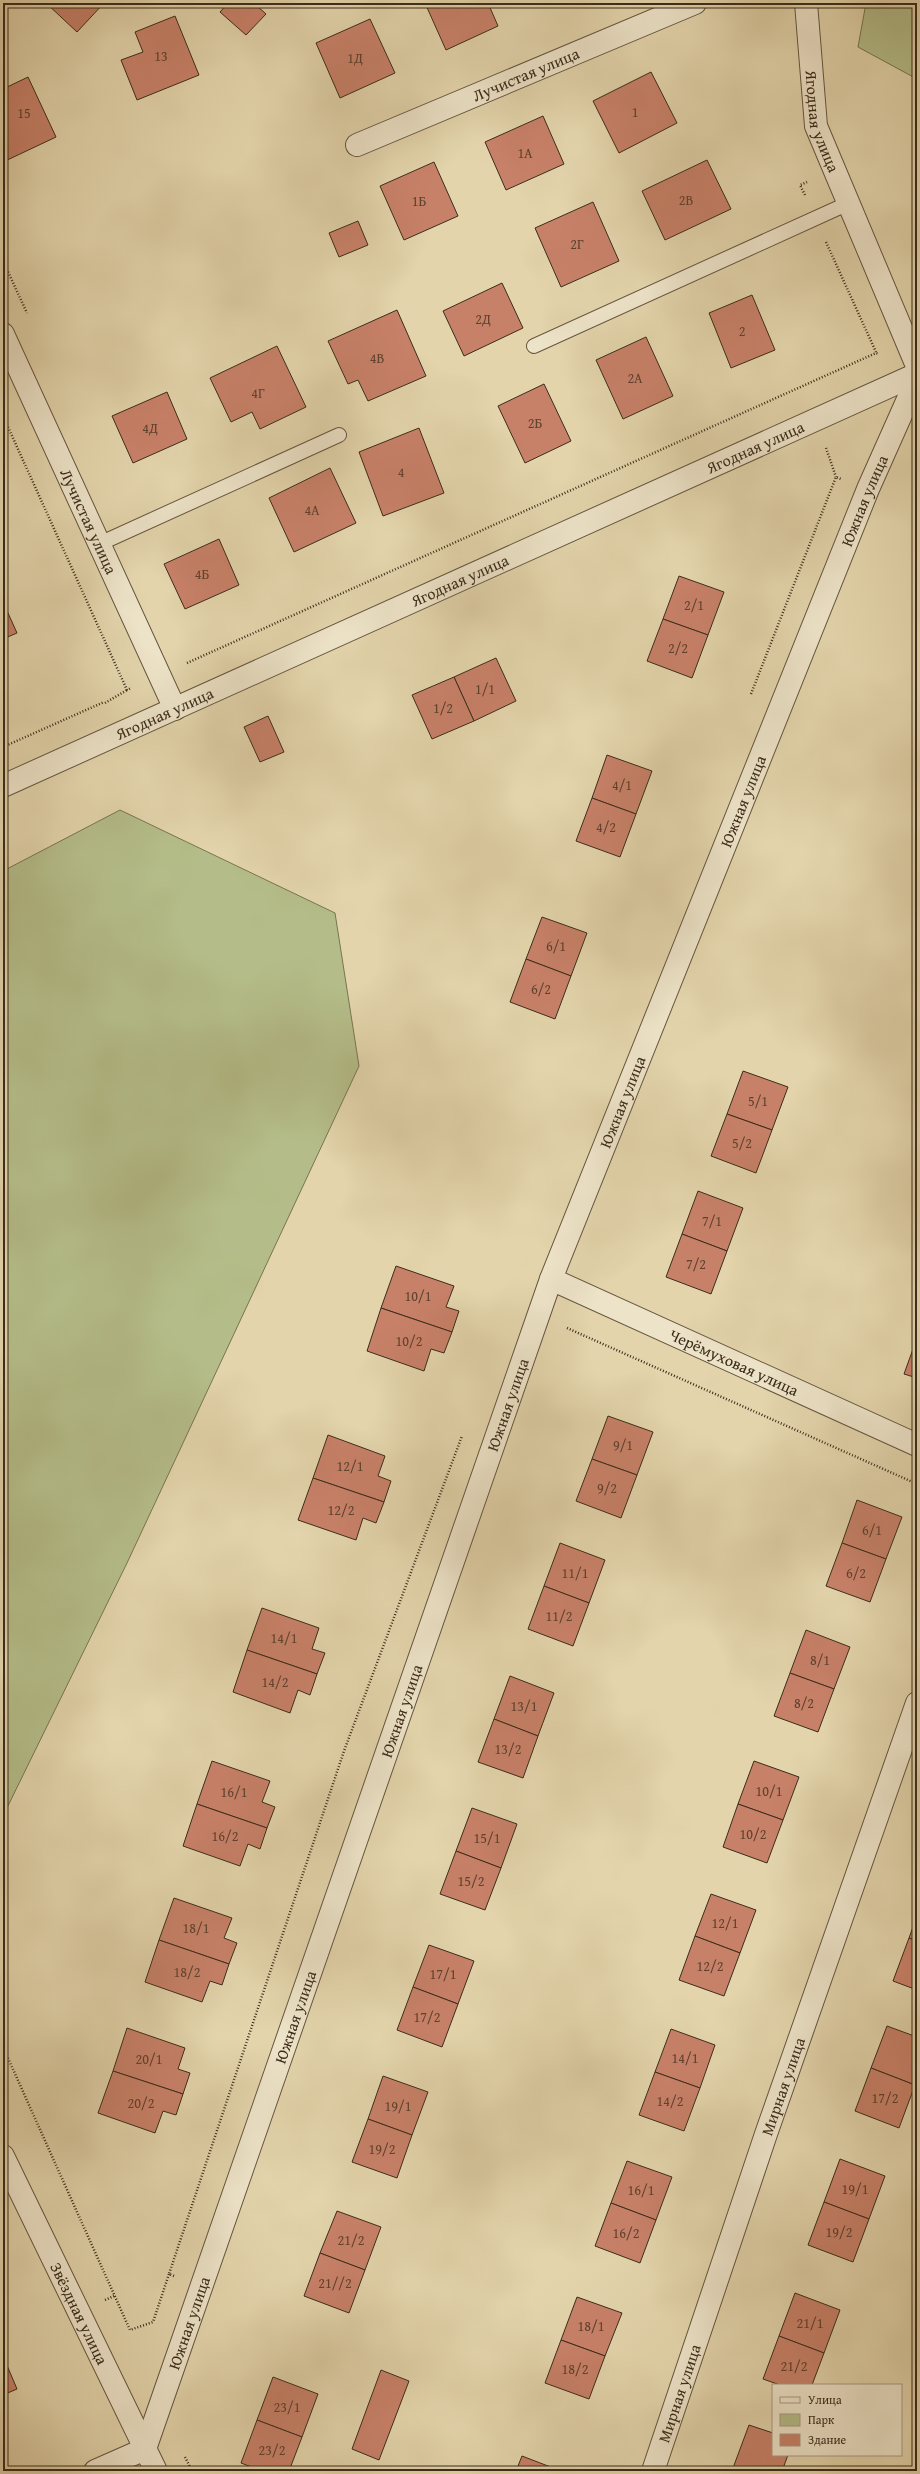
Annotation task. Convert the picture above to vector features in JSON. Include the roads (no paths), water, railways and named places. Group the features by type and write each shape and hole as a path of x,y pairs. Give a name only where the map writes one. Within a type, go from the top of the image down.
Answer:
{"street":[{"name":"Лучистая улица","path":"357,145 695,3"},
{"name":"Ягодная улица","path":"806,3 816,126 917,366"},
{"name":"Лучистая улица","path":"3,334 175,709"},
{"name":"Ягодная улица","path":"3,786 917,374"},
{"name":"Южная улица","path":"145,2449 551,1279 850,532 917,379"},
{"name":"Черёмуховая улица","path":"551,1279 917,1445"},
{"name":"Мирная улица","path":"653,2471 766,2134 917,1703"},
{"name":"Звёздная улица","path":"3,2156 156,2471"},
{"path":"95,2471 145,2449"}],"lane":[{"path":"534,346 848,203"},
{"path":"99,544 339,435"}]}
